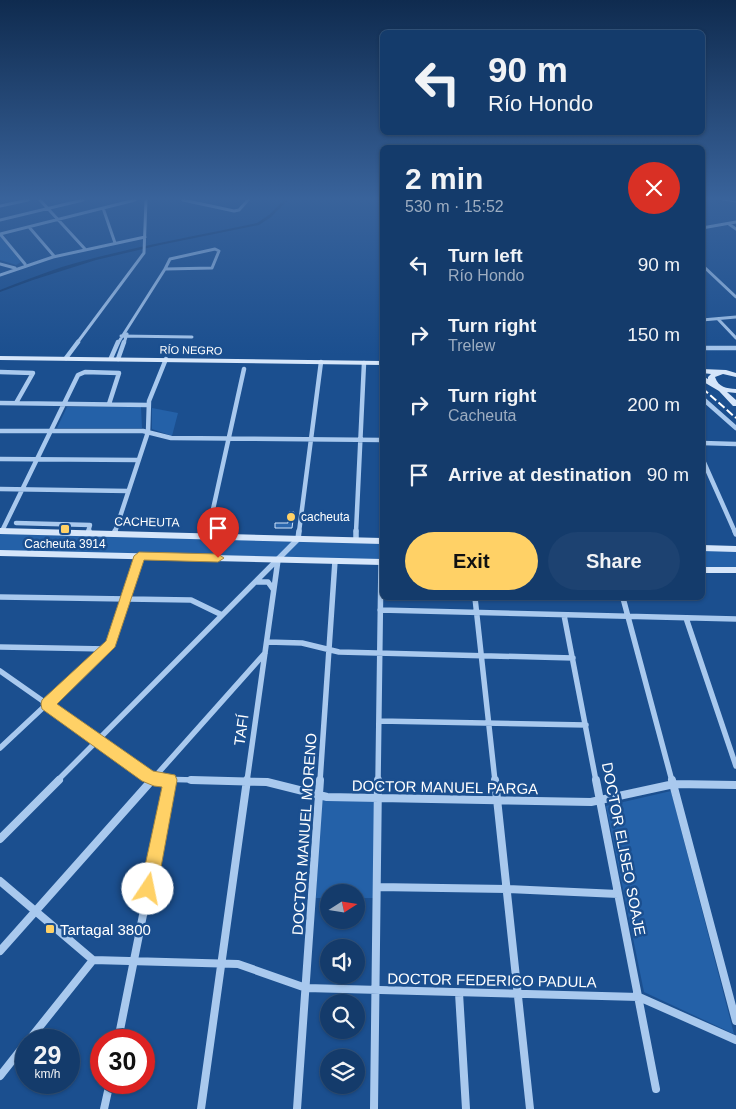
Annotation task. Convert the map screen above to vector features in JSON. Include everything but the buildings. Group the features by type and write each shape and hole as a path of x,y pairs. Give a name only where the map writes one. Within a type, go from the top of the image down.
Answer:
{"main road":[{"path":"716,386 736,391"}],"street":[{"path":"15,252 25,264"},
{"path":"50,252 54,256"},
{"path":"0,275 25,264 73,252"},
{"path":"66,358 143,252"},
{"path":"114,359 121,336 170,259 203,252"},
{"path":"165,269 212,268 218,252"},
{"path":"0,264 15,268"},
{"path":"705,268 736,297"},
{"path":"729,290 736,289"},
{"path":"705,320 736,317"},
{"path":"718,319 736,338"},
{"path":"114,359 127,336 126,329"},
{"path":"121,336 192,337"},
{"path":"705,348 736,348"},
{"name":"RÍO NEGRO","path":"0,358 380,363"},
{"path":"114,534 148,432 148,405 166,359"},
{"path":"0,839 298,539 321,362"},
{"path":"356,540 364,363"},
{"path":"207,536 244,369"},
{"path":"705,371 733,374"},
{"path":"0,372 34,373 16,403"},
{"path":"716,386 711,377 720,372"},
{"path":"1,531 80,373 119,373 108,404"},
{"path":"705,380 716,386 736,404"},
{"path":"705,401 736,428"},
{"path":"0,403 148,405"},
{"path":"0,431 148,432 171,438 211,439 380,440"},
{"path":"705,443 736,444"},
{"path":"0,459 138,460"},
{"path":"705,465 736,534"},
{"path":"0,489 128,491"},
{"path":"16,523 90,525 88,533"},
{"name":"CACHEUTA","path":"1,531 380,541"},
{"path":"705,548 736,549"},
{"path":"0,552 380,562"},
{"path":"0,748 108,649 139,556"},
{"name":"TAFÍ","path":"201,1109 268,642 278,559"},
{"name":"DOCTOR MANUEL MORENO","path":"297,1109 335,561"},
{"path":"705,570 736,570"},
{"path":"254,583 258,581 268,582 274,590"},
{"path":"0,597 195,601 222,615"},
{"path":"374,1109 380,600"},
{"path":"475,600 530,1109"},
{"path":"624,600 736,1021"},
{"path":"380,610 736,619"},
{"name":"DOCTOR ELISEO SOAJE","path":"564,615 656,1089"},
{"path":"686,618 736,766"},
{"path":"268,642 302,643 329,650 380,654 573,658"},
{"path":"0,647 108,649"},
{"path":"0,951 266,652"},
{"path":"0,671 154,779"},
{"path":"379,720 586,725"},
{"name":"DOCTOR MANUEL PARGA","path":"154,779 247,781 281,784 319,795 498,800 600,801 674,784 736,785"},
{"path":"120,1029 170,780"},
{"path":"0,881 93,960 38,1029"},
{"path":"377,888 507,889 618,894"},
{"name":"DOCTOR FEDERICO PADULA","path":"93,960 221,963 246,966 306,988 639,998 736,1040"},
{"path":"459,993 466,1109"},
{"path":"0,1076 15,1057"},
{"path":"104,1109 107,1094"}],"shaded area":[{"path":"0,252 13,252 21,262 16,265 0,260"},
{"path":"67,407 141,407 142,428 57,428"},
{"path":"152,408 178,413 172,436 152,429"},
{"path":"0,531 380,541 380,562 0,553"},
{"path":"705,548 736,549 736,570 705,570"},
{"path":"671,791 734,1034 644,992 606,806"},
{"path":"321,800 376,800 373,898 365,898 365,884 320,884 320,898 316,898"}],"waterway":[{"path":"0,291 63,268 128,252"}],"railway":[{"path":"705,391 736,418"}],"place":[{"name":"cacheuta","path":"291,517"},
{"name":"Cacheuta 3914","path":"65,529"},
{"name":"Tartagal 3800","path":"50,929"}],"route":[{"path":"148,889 170,780 154,779 148,776 47,704 108,649 139,556 218,558"}]}
